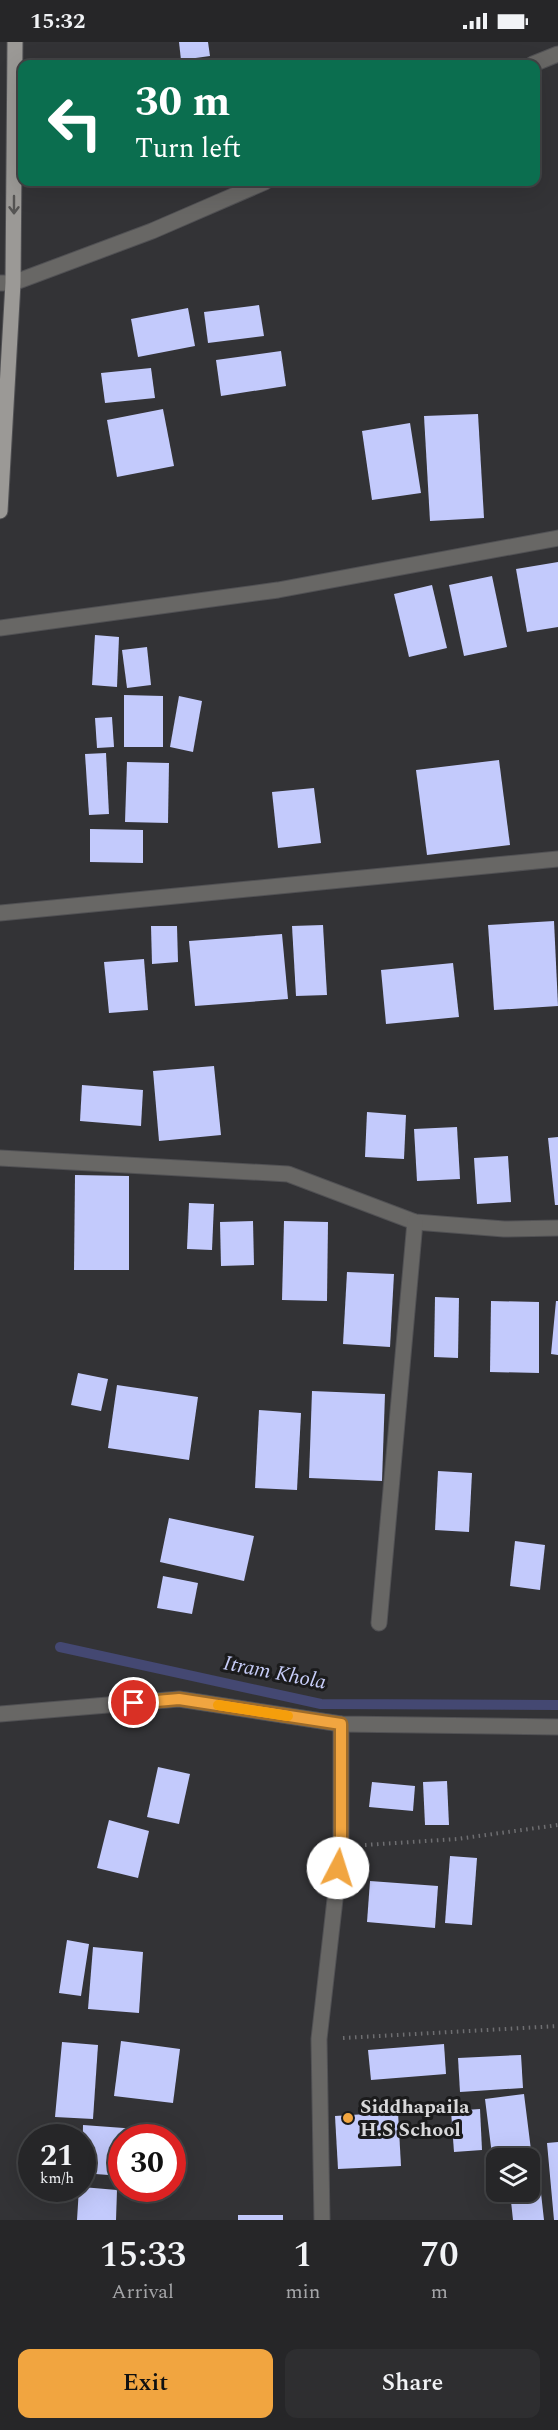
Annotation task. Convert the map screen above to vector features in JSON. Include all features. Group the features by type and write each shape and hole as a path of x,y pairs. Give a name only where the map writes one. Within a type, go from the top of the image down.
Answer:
{"main road":[{"path":"0,511 15,42"}],"street":[{"path":"540,61 558,54"},
{"path":"7,283 152,231 256,186"},
{"path":"0,628 278,590 558,538"},
{"path":"0,914 558,859"},
{"path":"0,1158 288,1174 416,1222 504,1229 558,1228"},
{"path":"379,1623 416,1222"},
{"path":"0,1714 179,1699 341,1724 558,1727"},
{"path":"322,2220 319,2039 341,1847 341,1724"}],"path":[{"path":"341,1847 457,1839 558,1825"},
{"path":"319,2039 558,2026"}],"building":[{"path":"179,42 208,42 210,56 181,60"},
{"path":"259,305 264,336 208,343 204,312"},
{"path":"188,308 195,346 138,357 131,319"},
{"path":"281,351 286,386 221,396 216,360"},
{"path":"151,368 155,398 105,403 101,373"},
{"path":"163,409 174,466 117,477 107,420"},
{"path":"478,414 484,518 430,521 424,416"},
{"path":"410,423 421,493 372,500 362,431"},
{"path":"558,562 558,627 527,632 516,569"},
{"path":"492,576 507,647 464,656 449,585"},
{"path":"432,585 447,648 409,657 394,594"},
{"path":"95,635 119,637 117,687 92,685"},
{"path":"147,647 151,685 127,688 122,650"},
{"path":"124,695 163,696 163,747 124,747"},
{"path":"179,696 202,701 193,752 170,747"},
{"path":"112,717 114,747 97,748 95,718"},
{"path":"106,753 109,814 89,815 85,754"},
{"path":"499,760 510,845 427,855 416,770"},
{"path":"127,762 169,763 168,823 125,822"},
{"path":"314,788 321,843 278,848 272,792"},
{"path":"90,829 143,830 143,863 90,862"},
{"path":"554,921 558,1006 494,1010 488,925"},
{"path":"323,925 327,995 296,996 292,926"},
{"path":"151,926 177,926 178,962 152,964"},
{"path":"282,934 288,999 195,1006 189,941"},
{"path":"144,959 148,1010 109,1013 104,962"},
{"path":"453,963 459,1017 386,1024 381,970"},
{"path":"214,1066 221,1135 159,1141 153,1071"},
{"path":"82,1085 143,1090 141,1126 80,1121"},
{"path":"367,1112 406,1115 404,1159 365,1157"},
{"path":"457,1127 460,1179 417,1181 414,1129"},
{"path":"558,1137 558,1205 555,1205 548,1138"},
{"path":"508,1156 511,1202 477,1204 474,1158"},
{"path":"75,1175 129,1176 129,1270 74,1270"},
{"path":"189,1203 214,1204 212,1250 187,1249"},
{"path":"253,1221 254,1265 221,1266 220,1222"},
{"path":"284,1221 328,1222 327,1301 282,1300"},
{"path":"347,1272 394,1274 390,1347 343,1344"},
{"path":"435,1297 459,1298 458,1358 434,1357"},
{"path":"491,1301 539,1302 539,1373 490,1372"},
{"path":"556,1301 558,1301 558,1355 551,1354"},
{"path":"78,1373 108,1379 101,1411 71,1405"},
{"path":"117,1385 198,1397 189,1460 108,1448"},
{"path":"312,1391 385,1394 382,1481 309,1478"},
{"path":"259,1410 301,1413 297,1490 255,1488"},
{"path":"438,1471 472,1473 469,1532 435,1530"},
{"path":"169,1518 254,1536 244,1581 160,1562"},
{"path":"515,1541 545,1545 540,1590 510,1586"},
{"path":"163,1576 198,1583 192,1614 157,1608"},
{"path":"158,1767 190,1774 179,1824 147,1817"},
{"path":"447,1781 449,1825 425,1825 423,1782"},
{"path":"372,1782 415,1786 413,1811 369,1807"},
{"path":"109,1820 149,1831 138,1878 97,1868"},
{"path":"450,1856 477,1858 472,1925 445,1923"},
{"path":"370,1881 438,1886 435,1928 367,1922"},
{"path":"67,1940 89,1944 81,1996 59,1993"},
{"path":"93,1947 143,1952 139,2013 88,2009"},
{"path":"121,2041 180,2049 173,2103 114,2096"},
{"path":"62,2042 98,2045 93,2119 55,2117"},
{"path":"444,2044 446,2074 371,2080 368,2050"},
{"path":"521,2055 523,2088 460,2092 458,2058"},
{"path":"524,2094 531,2148 491,2148 485,2099"},
{"path":"480,2109 482,2150 454,2152 451,2111"},
{"path":"398,2112 401,2166 338,2169 335,2116"},
{"path":"96,2126 108,2127 108,2175 96,2174"},
{"path":"558,2142 558,2220 554,2220 547,2143"},
{"path":"540,2184 544,2220 513,2220 511,2202 540,2202"},
{"path":"96,2188 108,2189 108,2202 117,2202 116,2220 77,2220 78,2202 96,2202"},
{"path":"238,2215 283,2215 283,2220 238,2220"}],"waterway":[{"name":"Itram Khola","path":"60,1647 321,1704 558,1705"}],"slow traffic":[{"path":"218,1705 288,1716"}],"place":[{"name":"Siddhapaila H.S School","path":"348,2118"}],"route":[{"path":"134,1703 179,1699 341,1724 341,1847 338,1868"}]}
